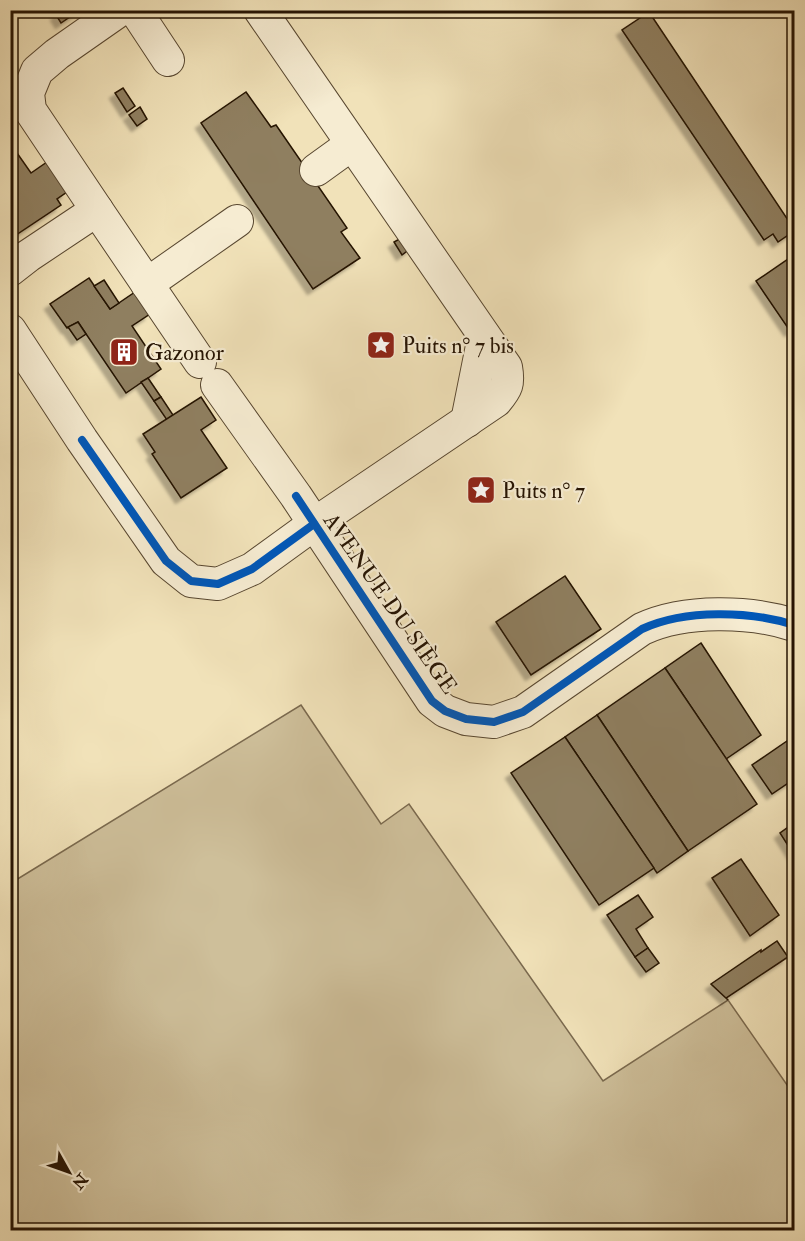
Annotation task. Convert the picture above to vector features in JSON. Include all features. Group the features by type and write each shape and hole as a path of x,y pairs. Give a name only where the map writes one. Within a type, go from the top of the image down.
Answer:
{"street":[{"name":"AVENUE DU SIÈGE","path":"120,10 57,54 37,71 28,93 30,110 208,373 296,496 432,701 445,711 466,719 494,722 524,712 642,629 654,624 676,618 726,614 775,619 795,625"},
{"path":"135,10 168,60"},
{"path":"10,330 82,440 166,561 191,581 218,584 252,569 466,421 484,336 260,10"},
{"path":"316,170 352,144"},
{"path":"10,270 97,210"},
{"path":"147,284 237,221"}],"shaded area":[{"path":"301,705 381,824 409,804 603,1081 728,1000 792,1092 794,1099 794,1230 11,1230 11,883"}],"building":[{"path":"62,10 80,10 61,23 56,15"},
{"path":"649,12 794,229 778,242 773,234 764,240 622,30"},
{"path":"123,88 135,106 127,112 115,93"},
{"path":"246,92 271,127 276,125 347,228 341,232 360,258 313,289 201,123"},
{"path":"140,107 147,119 137,126 129,115"},
{"path":"10,143 31,173 47,162 67,192 57,199 61,205 16,235 10,227"},
{"path":"403,237 411,248 402,255 394,242"},
{"path":"794,255 794,328 790,331 756,281"},
{"name":"Gazonor","path":"89,278 110,309 135,292 150,314 132,326 161,369 126,393 78,322 67,328 50,304"},
{"path":"104,280 119,303 110,309 94,286"},
{"path":"78,322 86,334 77,340 68,327"},
{"path":"148,378 161,397 154,401 141,382"},
{"path":"161,397 173,415 167,420 154,401"},
{"path":"201,397 216,420 201,430 227,468 181,498 152,454 155,452 143,434"},
{"path":"565,576 601,629 531,675 496,622"},
{"path":"701,643 761,735 726,759 665,668"},
{"path":"665,668 757,804 688,851 597,715"},
{"path":"597,715 688,851 657,873 565,737"},
{"path":"565,737 654,868 599,905 511,773"},
{"path":"787,741 794,752 794,779 772,794 752,765"},
{"path":"794,823 794,855 780,833"},
{"path":"741,859 779,915 750,936 712,878"},
{"path":"638,895 653,917 636,929 648,948 635,957 607,915"},
{"path":"777,941 788,957 726,998 728,1000 711,984 761,950 761,952"},
{"path":"648,948 659,963 646,972 635,957"}],"cycle path":[{"path":"82,440 166,561 191,581 218,584 252,569 314,524"},
{"path":"296,496 432,701 445,711 466,719 494,722 523,712 642,629 659,623 678,618 718,614 758,617 794,625"}],"place":[{"name":"Puits n° 7 bis","path":"381,345"},
{"name":"Gazonor","path":"124,352"},
{"name":"Puits n° 7","path":"481,490"}]}
